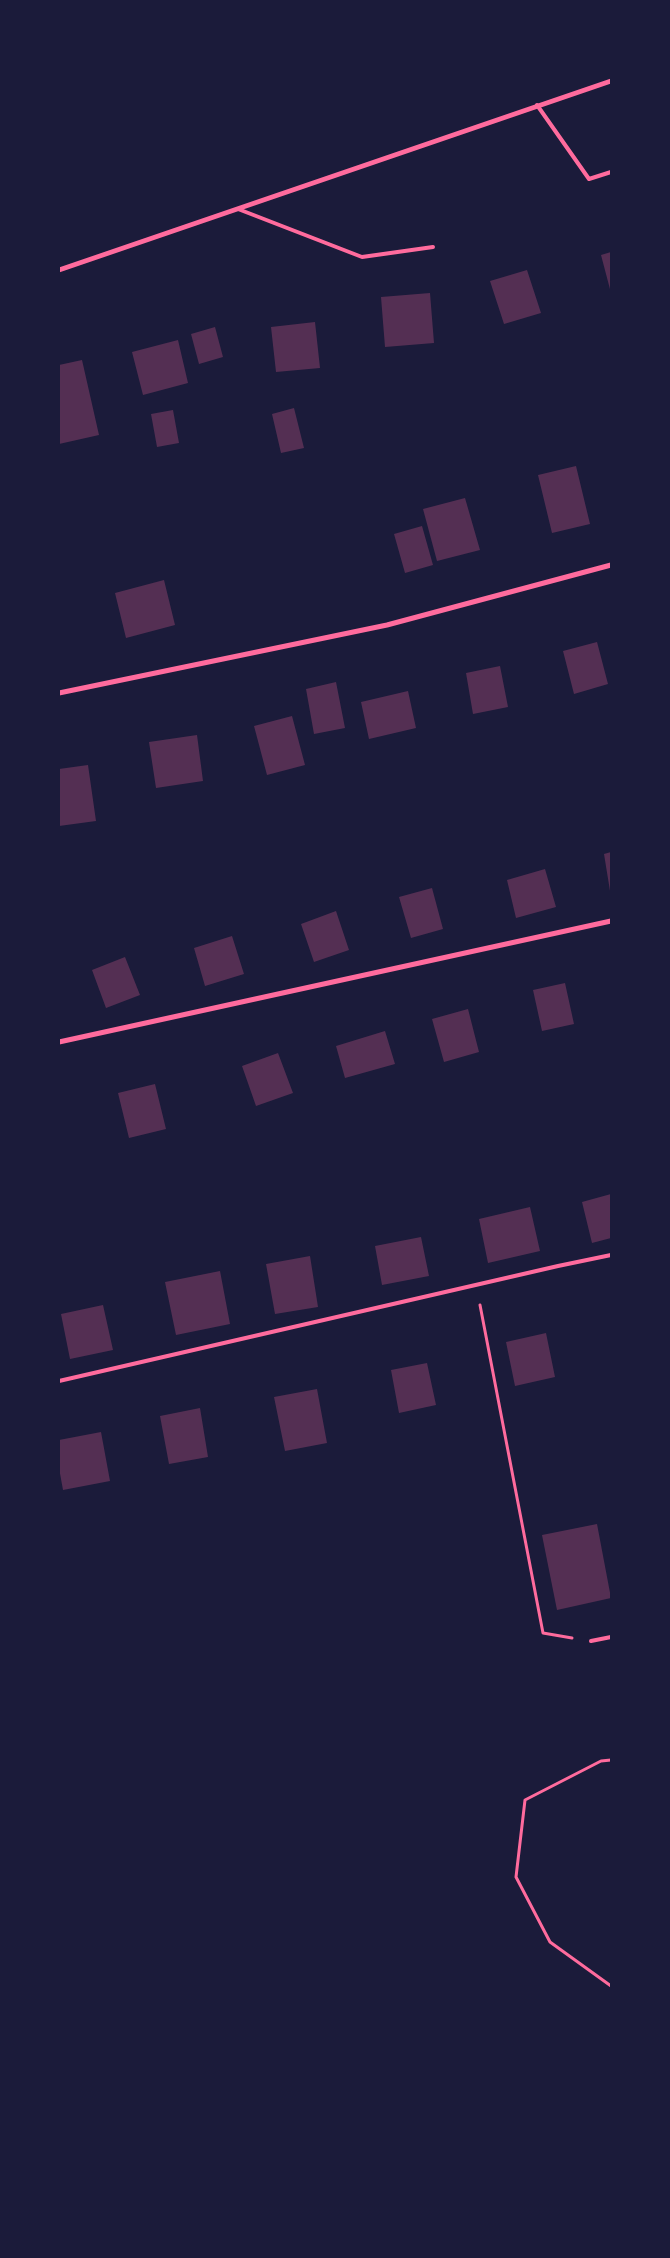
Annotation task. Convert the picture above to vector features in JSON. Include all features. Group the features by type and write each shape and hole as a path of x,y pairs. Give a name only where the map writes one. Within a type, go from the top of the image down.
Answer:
{"street":[{"path":"59,270 611,81"},
{"path":"59,693 388,625 611,565"},
{"path":"59,1042 611,921"}],"lane":[{"path":"537,105 589,179 611,172"},
{"path":"238,209 362,257 433,247"},
{"path":"59,1381 476,1285 611,1256"},
{"path":"591,1640 611,1637"}],"path":[{"path":"476,1285 543,1633 591,1640"},
{"path":"611,1760 601,1761 525,1800 516,1876 550,1942 611,1986"}],"building":[{"path":"611,252 611,293 601,255"},
{"path":"527,270 541,313 504,324 490,281"},
{"path":"430,293 434,343 385,347 381,297"},
{"path":"315,322 320,368 276,372 271,327"},
{"path":"215,327 223,357 199,364 191,334"},
{"path":"178,340 188,383 143,395 132,352"},
{"path":"82,360 99,435 59,444 59,365"},
{"path":"294,408 304,448 281,453 272,414"},
{"path":"173,410 179,443 157,447 151,414"},
{"path":"576,466 590,524 552,533 538,475"},
{"path":"465,498 480,550 437,561 423,509"},
{"path":"422,526 433,565 405,573 394,534"},
{"path":"164,580 175,625 126,638 115,593"},
{"path":"597,642 608,684 574,694 563,651"},
{"path":"500,666 508,707 473,714 466,673"},
{"path":"336,682 345,728 314,734 306,689"},
{"path":"408,691 416,728 369,739 361,702"},
{"path":"292,716 305,765 267,775 254,726"},
{"path":"197,735 203,781 156,788 149,742"},
{"path":"88,765 96,821 59,826 59,769"},
{"path":"611,852 611,890 610,891 604,854"},
{"path":"545,869 556,907 516,918 507,880"},
{"path":"432,888 443,929 411,938 399,897"},
{"path":"336,911 349,950 314,962 301,924"},
{"path":"232,936 244,974 205,986 194,948"},
{"path":"125,957 140,995 106,1008 92,970"},
{"path":"565,983 574,1024 542,1031 533,990"},
{"path":"468,1009 479,1052 444,1062 432,1019"},
{"path":"385,1031 395,1064 345,1078 336,1046"},
{"path":"278,1053 293,1093 256,1106 242,1066"},
{"path":"155,1084 166,1129 129,1138 118,1093"},
{"path":"611,1194 611,1238 592,1243 582,1202"},
{"path":"530,1207 540,1251 488,1263 479,1219"},
{"path":"421,1237 429,1276 382,1285 375,1246"},
{"path":"310,1256 318,1307 275,1314 266,1264"},
{"path":"220,1271 230,1324 176,1335 165,1282"},
{"path":"103,1305 113,1350 70,1359 61,1314"},
{"path":"546,1333 555,1377 515,1386 506,1342"},
{"path":"427,1363 436,1405 399,1413 391,1370"},
{"path":"317,1389 327,1443 285,1451 274,1397"},
{"path":"200,1408 208,1457 169,1464 160,1416"},
{"path":"101,1432 110,1481 63,1490 59,1468 59,1440"},
{"path":"597,1524 611,1598 557,1610 542,1535"}]}
